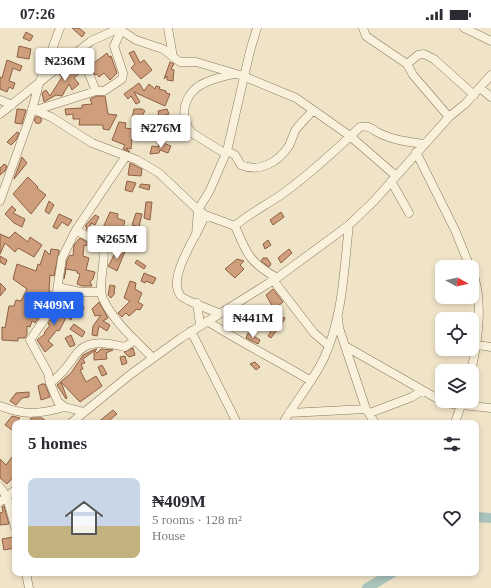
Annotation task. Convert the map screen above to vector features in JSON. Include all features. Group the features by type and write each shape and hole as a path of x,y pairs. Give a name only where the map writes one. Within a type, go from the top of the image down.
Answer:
{"street":[{"path":"0,202 34,110 39,84 60,28"},
{"path":"168,28 173,57"},
{"path":"196,235 198,210 210,190 226,152 243,76 257,28"},
{"path":"363,28 366,36 372,41 407,64 413,75 449,118"},
{"path":"464,28 491,41"},
{"path":"34,110 96,91 104,91 122,79 123,73 114,46 120,29"},
{"path":"120,29 136,40 163,49 180,62 196,62 243,76 296,98 350,136 394,178 409,213"},
{"path":"0,114 91,41 120,29"},
{"path":"75,53 89,74 96,91"},
{"path":"407,64 418,55 428,56 474,95"},
{"path":"235,74 205,84 194,90 184,108 184,118 192,133 226,152 235,155 241,165 255,168 266,166 273,162 289,146 296,130 314,110"},
{"path":"75,420 153,358 191,331 275,279 349,225 394,178 416,152 474,95 491,75"},
{"path":"480,88 491,98"},
{"path":"0,100 12,105"},
{"path":"34,110 51,118 92,143 126,156 159,172 205,215 235,226 248,257 275,279 314,333 328,345"},
{"path":"235,226 244,218 265,207 292,187 360,127 364,126 399,141 424,144"},
{"path":"416,152 467,260"},
{"path":"84,412 65,407 58,402 50,383 48,373 30,340 51,307 58,287 62,258 76,230 126,156"},
{"path":"205,215 179,268 176,282 180,295 185,300 197,303 219,314"},
{"path":"285,420 311,381 324,357 328,345 337,314 349,225"},
{"path":"76,230 101,246 105,251 100,285 101,292 110,312 153,358"},
{"path":"58,287 80,292 101,292"},
{"path":"197,303 204,323 269,356 311,381"},
{"path":"337,314 339,328 345,346 368,411 373,420"},
{"path":"191,331 236,420"},
{"path":"50,383 62,372 77,352 88,344 125,347 135,340"},
{"path":"479,345 491,347"},
{"path":"345,346 435,398"},
{"path":"289,413 368,411 412,397 422,391"},
{"path":"0,406 24,414 46,412 65,407"},
{"path":"479,406 491,408"},
{"path":"456,420 460,408"},
{"path":"0,487 7,497 12,516"},
{"path":"0,502 12,493"},
{"path":"27,576 29,588"}],"building":[{"path":"72,28 79,28 85,33 82,37"},
{"path":"26,32 33,36 30,41 23,38"},
{"path":"19,46 31,49 29,59 17,57"},
{"path":"134,51 140,63 144,60 152,70 141,79 131,68 135,64 129,53"},
{"path":"107,53 109,57 111,56 117,73 110,80 104,73 99,77 97,74 95,75 90,66"},
{"path":"7,60 22,66 20,71 13,68 9,81 15,83 13,89 9,87 7,92 0,89 0,77 2,78"},
{"path":"74,62 81,72 74,78 79,84 72,90 69,84 62,96 56,95 44,102 42,93 46,90 50,96 62,77 59,74"},
{"path":"170,62 174,64 171,69 174,70 173,81 167,80 167,76 164,79"},
{"path":"139,83 144,91 149,84 155,89 156,86 160,87 159,89 170,94 165,106 134,92 140,102 136,104 131,96 128,99 124,94"},
{"path":"97,96 105,96 108,114 117,115 109,130 103,129 103,125 79,125 80,119 73,119 73,114 66,115 65,109 82,108 82,105 92,104 90,99"},
{"path":"17,109 26,110 22,124 15,123"},
{"path":"134,109 142,109 145,111 140,119 132,118"},
{"path":"167,109 169,114 159,117 158,111"},
{"path":"38,117 41,120 38,123 35,120"},
{"path":"119,122 126,123 125,128 133,129 131,149 126,148 130,152 123,149 125,145 112,140"},
{"path":"17,132 19,133 16,140 11,145 7,142"},
{"path":"160,142 171,146 168,153 160,150 159,153 150,154 152,146 158,147"},
{"path":"22,157 27,163 14,179"},
{"path":"130,163 142,169 141,176 128,175"},
{"path":"4,164 7,166 5,171 0,175 0,168"},
{"path":"28,177 38,187 37,188 46,195 31,214 13,194"},
{"path":"127,181 136,183 132,192 125,190"},
{"path":"141,184 150,185 149,190 139,187"},
{"path":"49,201 54,205 49,214 45,211"},
{"path":"146,202 152,202 150,220 144,218"},
{"path":"12,206 16,210 13,213 25,219 22,227 14,223 5,214"},
{"path":"110,212 118,214 117,218 125,221 122,231 136,236 134,243 101,232"},
{"path":"281,212 284,217 273,225 270,220"},
{"path":"136,213 142,214 139,227 132,225"},
{"path":"59,214 72,220 68,226 62,222 57,229 53,227"},
{"path":"95,215 99,217 95,225 91,223 89,231 85,226"},
{"path":"15,232 28,242 30,237 42,245 34,257 18,248 15,252 5,243 0,254 0,234 9,238"},
{"path":"80,238 90,244 90,246 84,245 83,256 89,258 86,270 95,272 93,279 90,282 92,286 82,286 77,284 80,274 77,273 77,271 66,269 64,279 67,260 70,255 73,256 74,245"},
{"path":"268,240 271,245 265,249 263,244"},
{"path":"122,247 126,249 117,271 108,266 114,255 117,257"},
{"path":"51,249 59,250 59,252 54,276 50,275 49,291 51,292 51,295 35,323 32,321 30,327 27,326 27,334 25,338 18,338 18,341 2,340 2,327 5,328 9,306 14,306 16,300 21,301 27,289 13,279 17,264 36,271 38,264 40,265 45,250 50,255"},
{"path":"289,249 292,253 281,263 278,258"},
{"path":"0,256 7,260 5,265 0,262"},
{"path":"263,258 267,258 271,264 269,267 261,261"},
{"path":"237,259 244,261 240,265 244,269 235,278 225,269"},
{"path":"137,260 146,266 144,269 135,263"},
{"path":"144,273 156,278 153,284 146,281 145,283 141,281"},
{"path":"130,281 136,283 135,289 142,293 138,302 143,305 140,310 137,309 129,316 126,313 122,317 118,313 130,301 124,298"},
{"path":"0,283 6,289 0,296"},
{"path":"110,285 115,286 115,293 111,298 108,295"},
{"path":"273,289 283,302 274,309 266,295"},
{"path":"62,294 70,295 69,299 64,298 58,308 68,314 59,331 57,330 48,341 53,345 45,352 37,340 45,334 44,333 50,325 48,324 61,300"},
{"path":"81,300 84,309 73,315 71,320 67,317 71,311 78,307 76,302"},
{"path":"99,302 108,318 103,321 110,325 107,331 99,326 97,336 92,335 93,326 101,315 95,316 92,309"},
{"path":"284,317 285,319 271,338 268,336 275,325"},
{"path":"74,324 85,332 82,337 70,329"},
{"path":"248,333 260,340 258,344 246,338"},
{"path":"71,335 75,345 70,347 65,338"},
{"path":"133,348 135,355 129,357 124,352"},
{"path":"97,349 95,351 97,353 101,349 113,350 106,353 107,359 94,360 94,351 83,359 85,363 81,364 83,369 80,370 86,382 96,376 102,386 80,402 61,382 67,398 66,399 57,385 71,373 83,355"},
{"path":"125,356 127,363 122,365 120,357"},
{"path":"255,362 260,367 256,370 250,364"},
{"path":"102,365 107,374 102,376 98,367"},
{"path":"45,384 50,397 41,400 38,386"},
{"path":"29,392 29,397 22,398 16,405 10,401 16,393"},
{"path":"113,410 117,414 110,420 101,420"},
{"path":"12,416 20,418 18,420 12,420 12,430 5,425"},
{"path":"31,418 42,418 45,420 30,420"},
{"path":"12,457 12,478 7,484 0,478 0,459 6,465"},
{"path":"4,506 9,524 0,525 0,513 3,512 2,507"},
{"path":"12,537 12,549 4,550 2,539"}],"waterway":[{"path":"479,517 491,518"},
{"path":"367,588 387,576"}]}
